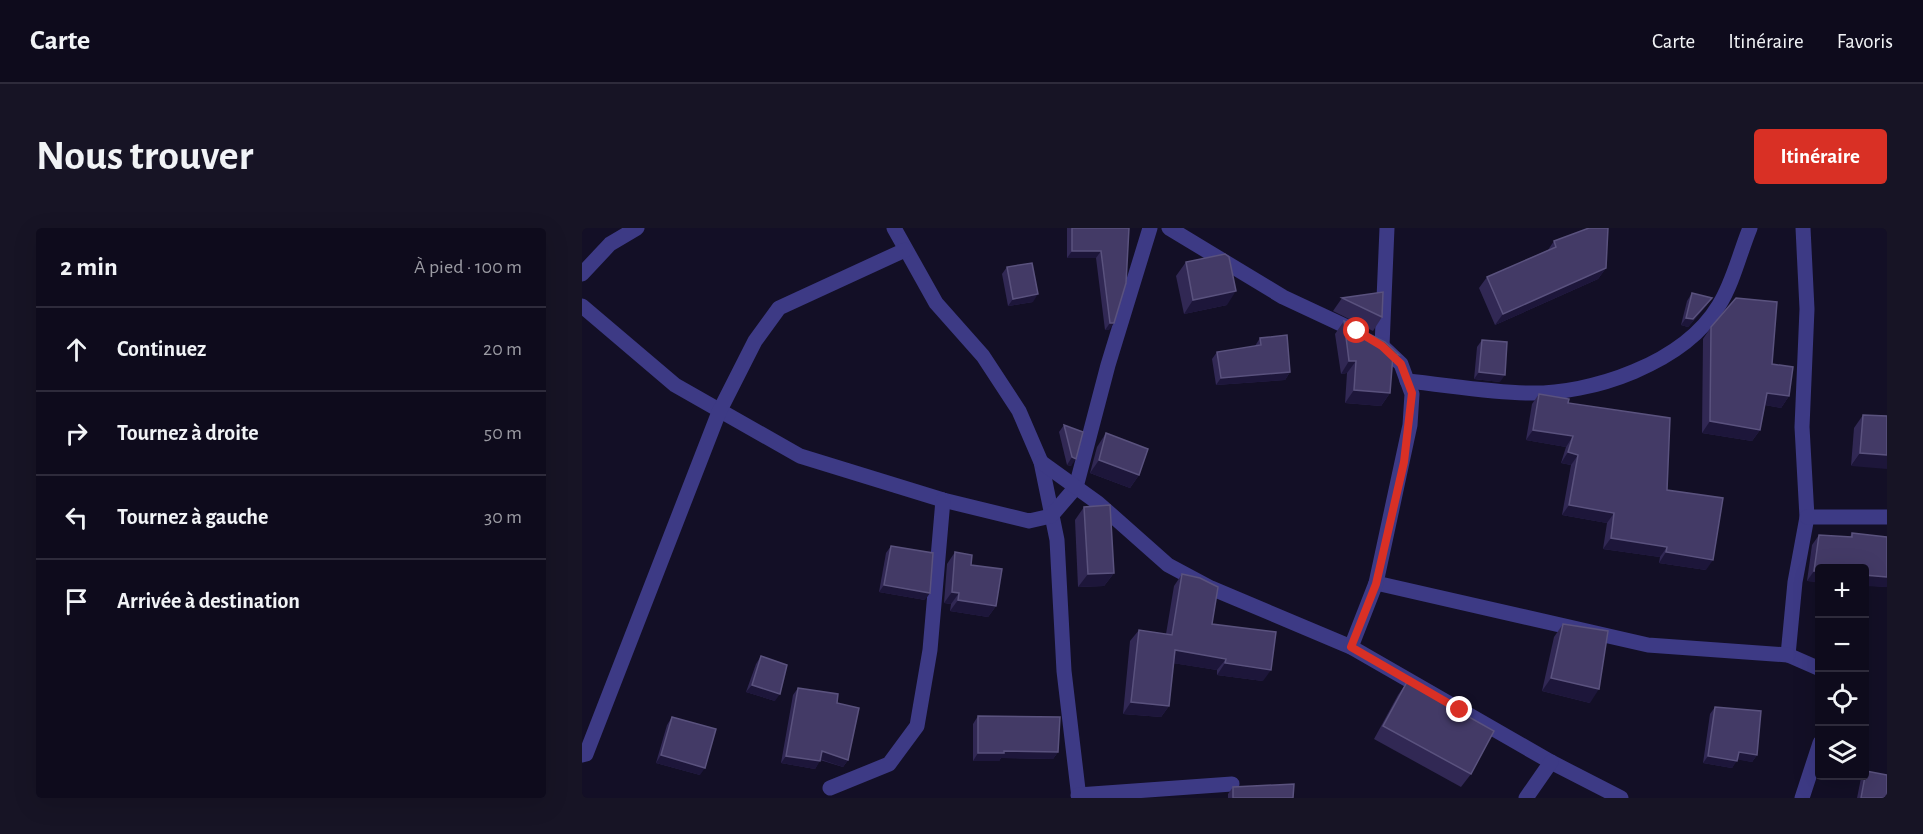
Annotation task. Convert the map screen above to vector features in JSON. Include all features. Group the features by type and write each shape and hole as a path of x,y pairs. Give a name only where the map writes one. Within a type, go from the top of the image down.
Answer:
{"street":[{"path":"582,274 610,244 637,228"},
{"path":"894,228 936,303 983,356 1019,411 1041,462 1057,540 1064,671 1079,796 1232,784"},
{"path":"582,306 675,385 800,456 943,500 1029,521 1041,520 1051,516 1076,487 1111,355 1150,228"},
{"path":"1169,228 1283,297 1357,331 1382,346 1401,364 1412,393 1410,425 1376,584 1351,647"},
{"path":"1382,346 1387,228"},
{"path":"1407,381 1527,393 1570,389 1631,373 1666,356 1684,342 1720,304 1750,228"},
{"path":"1788,655 1796,582 1807,517 1802,427 1807,309 1803,228"},
{"path":"582,755 586,754 719,412 755,341 779,308 905,250"},
{"path":"1041,462 1076,487 1168,565 1211,588 1351,647 1551,762 1621,798"},
{"path":"830,788 889,764 917,726 930,650 943,500"},
{"path":"1807,517 1887,517"},
{"path":"1376,584 1648,645 1788,655 1815,665"},
{"path":"1802,798 1815,758"},
{"path":"1526,798 1551,762"}],"building":[{"path":"1072,228 1129,228 1126,283 1114,323 1110,323 1101,251 1072,251"},
{"path":"1589,228 1608,228 1606,268 1503,314 1487,277 1556,247 1554,241"},
{"path":"1225,254 1229,257 1236,291 1193,300 1186,262"},
{"path":"1032,263 1038,294 1013,299 1007,267"},
{"path":"1383,292 1382,317 1342,298"},
{"path":"1692,293 1712,298 1693,319 1686,318"},
{"path":"1736,298 1777,302 1772,364 1793,367 1789,396 1767,393 1760,430 1710,421 1711,327"},
{"path":"1344,321 1385,342 1399,355 1393,355 1390,393 1354,390 1356,361 1349,361"},
{"path":"1287,335 1290,372 1221,378 1217,352 1261,345 1260,338"},
{"path":"1482,340 1507,342 1505,375 1479,372"},
{"path":"1539,394 1569,399 1568,403 1670,418 1667,490 1723,498 1713,560 1666,552 1667,547 1611,538 1614,513 1569,505 1578,455 1568,452 1573,436 1533,430"},
{"path":"1863,415 1887,416 1887,455 1860,453"},
{"path":"1064,425 1083,432 1076,459 1072,457"},
{"path":"1106,433 1148,449 1139,475 1099,460"},
{"path":"1110,505 1114,573 1088,574 1084,507"},
{"path":"1852,533 1887,537 1887,577 1869,575 1869,564 1815,564 1814,571 1819,535 1852,537"},
{"path":"891,546 933,553 930,593 884,585"},
{"path":"955,552 972,555 971,565 1002,569 996,606 958,600 959,593 952,592"},
{"path":"1182,574 1200,578 1218,587 1212,624 1276,632 1271,670 1225,663 1226,659 1175,650 1169,706 1131,702 1139,630 1172,635"},
{"path":"1563,624 1608,631 1599,689 1551,678"},
{"path":"761,656 787,665 780,694 752,685"},
{"path":"1407,682 1494,731 1471,774 1383,726"},
{"path":"798,688 838,694 837,703 859,708 848,760 822,751 820,761 786,756"},
{"path":"1715,707 1761,711 1757,755 1739,752 1737,761 1708,756"},
{"path":"978,716 1060,717 1058,752 978,753"},
{"path":"672,717 716,729 705,768 661,755"},
{"path":"1869,772 1887,775 1887,798 1861,798 1864,780 1869,780"},
{"path":"1294,784 1293,798 1233,798 1233,787"}],"route":[{"path":"1357,331 1382,346 1401,364 1412,393 1404,462 1376,584 1351,647 1460,710"}]}
